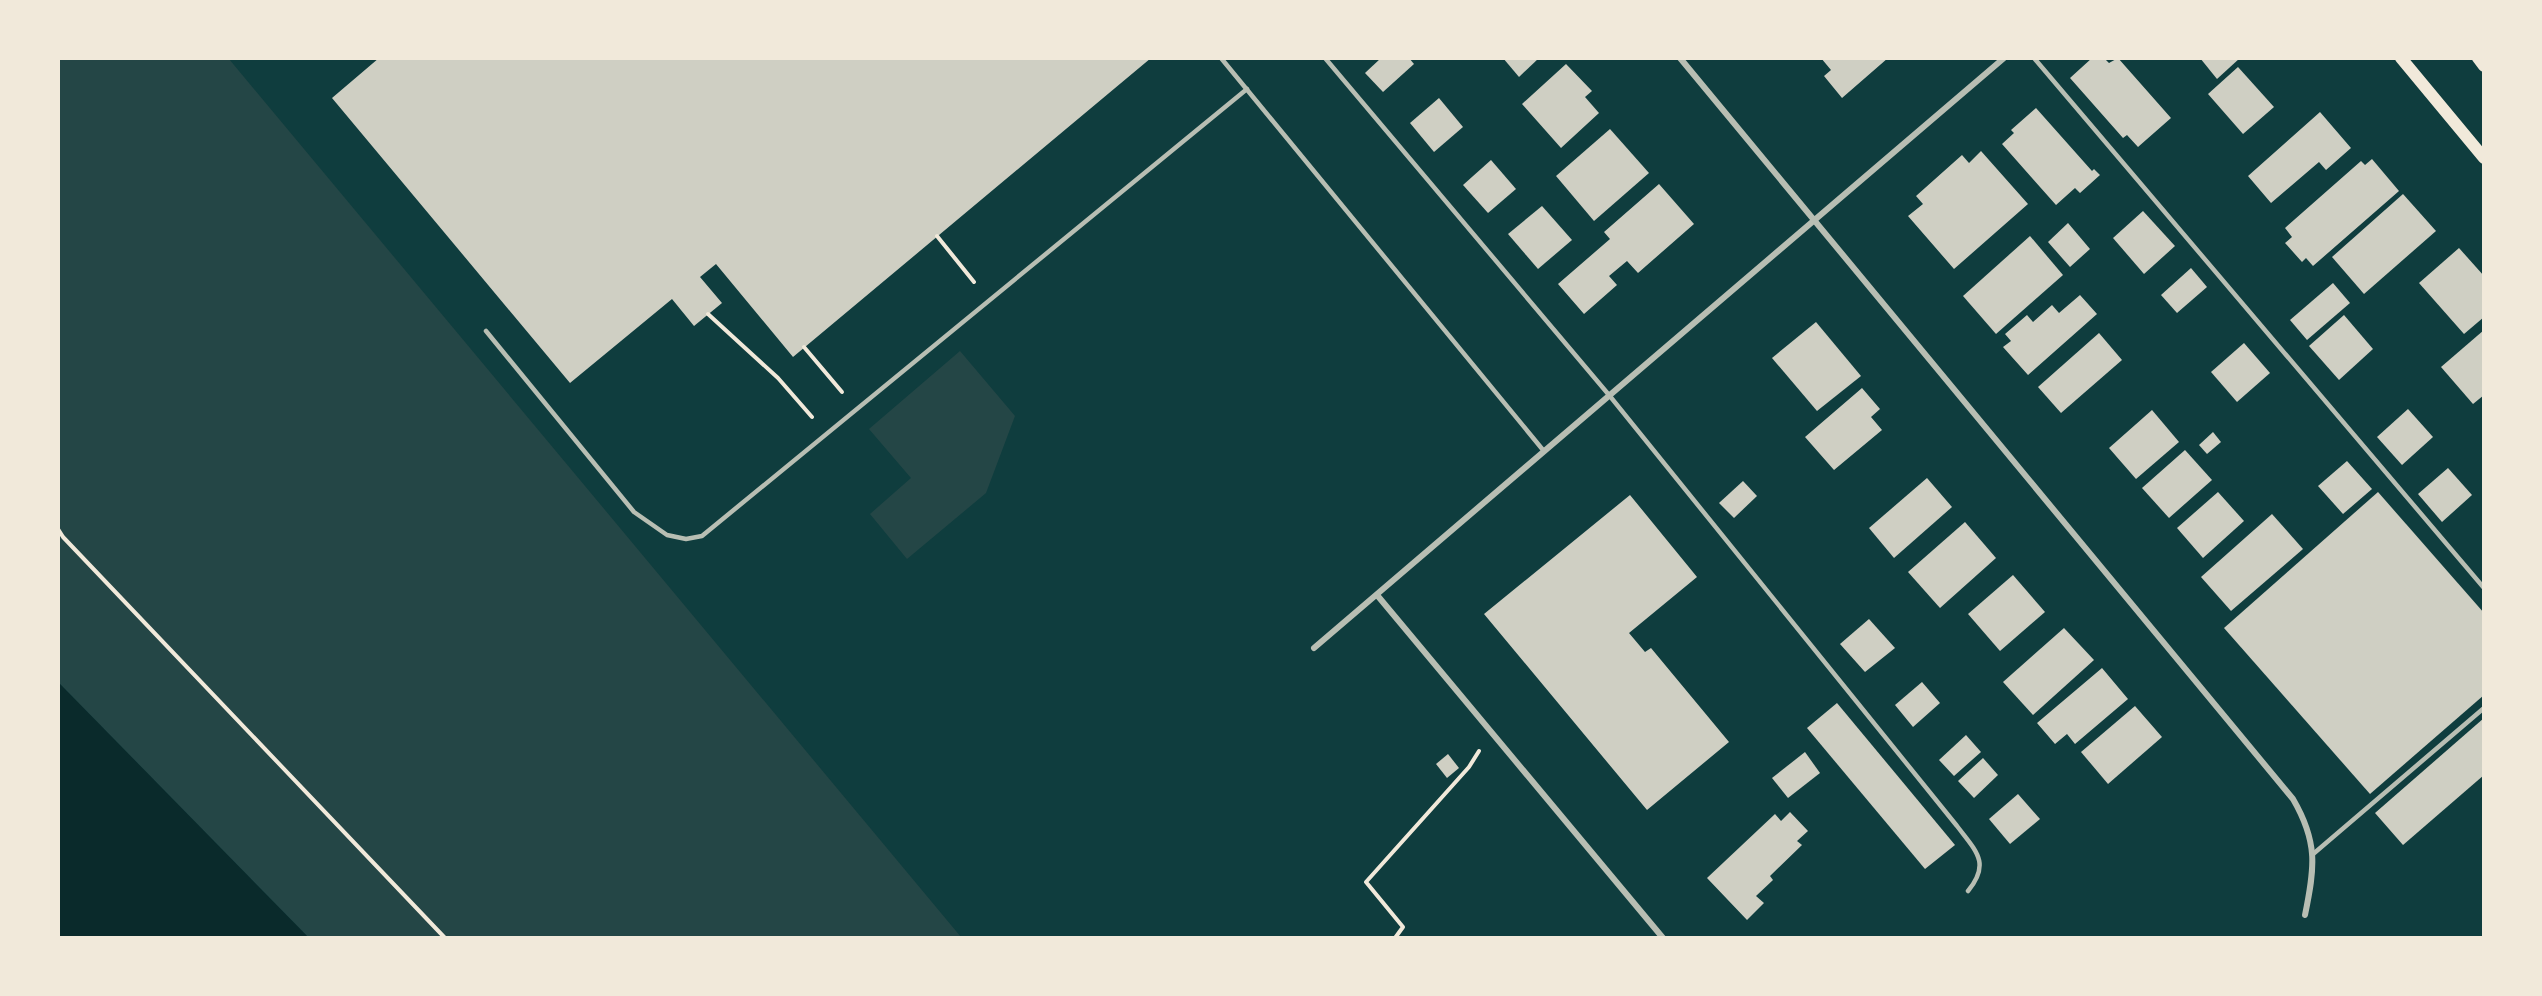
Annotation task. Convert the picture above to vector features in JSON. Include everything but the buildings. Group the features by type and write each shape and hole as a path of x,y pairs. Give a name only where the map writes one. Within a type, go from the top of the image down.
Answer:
{"main road":[{"path":"2401,58 2484,158"},
{"path":"2478,58 2484,66"}],"street":[{"path":"1680,58 2293,799 2303,816 2312,843 2313,872 2305,915"},
{"path":"1314,648 2004,58"},
{"path":"1377,596 1663,938"}],"lane":[{"path":"1221,58 1543,450"},
{"path":"1325,58 1609,395 1972,845 1979,858 1980,873 1968,891"},
{"path":"2034,58 2484,588"},
{"path":"486,331 634,512 667,535 686,539 702,536 1246,89"},
{"path":"2312,855 2484,708"}],"path":[{"path":"937,237 974,282"},
{"path":"966,290 983,275"},
{"path":"708,314 778,378 812,417 819,410"},
{"path":"804,347 842,392"},
{"path":"834,398 850,384"},
{"path":"58,529 63,537 445,938"},
{"path":"1395,938 1403,927 1366,882 1469,767 1480,749 1478,743"}],"shaded area":[{"path":"58,59 229,59 961,937 308,937 59,683"},
{"path":"960,351 1015,416 986,493 907,559 870,514 911,478 869,429"},
{"path":"59,683 308,937 59,937"}]}
